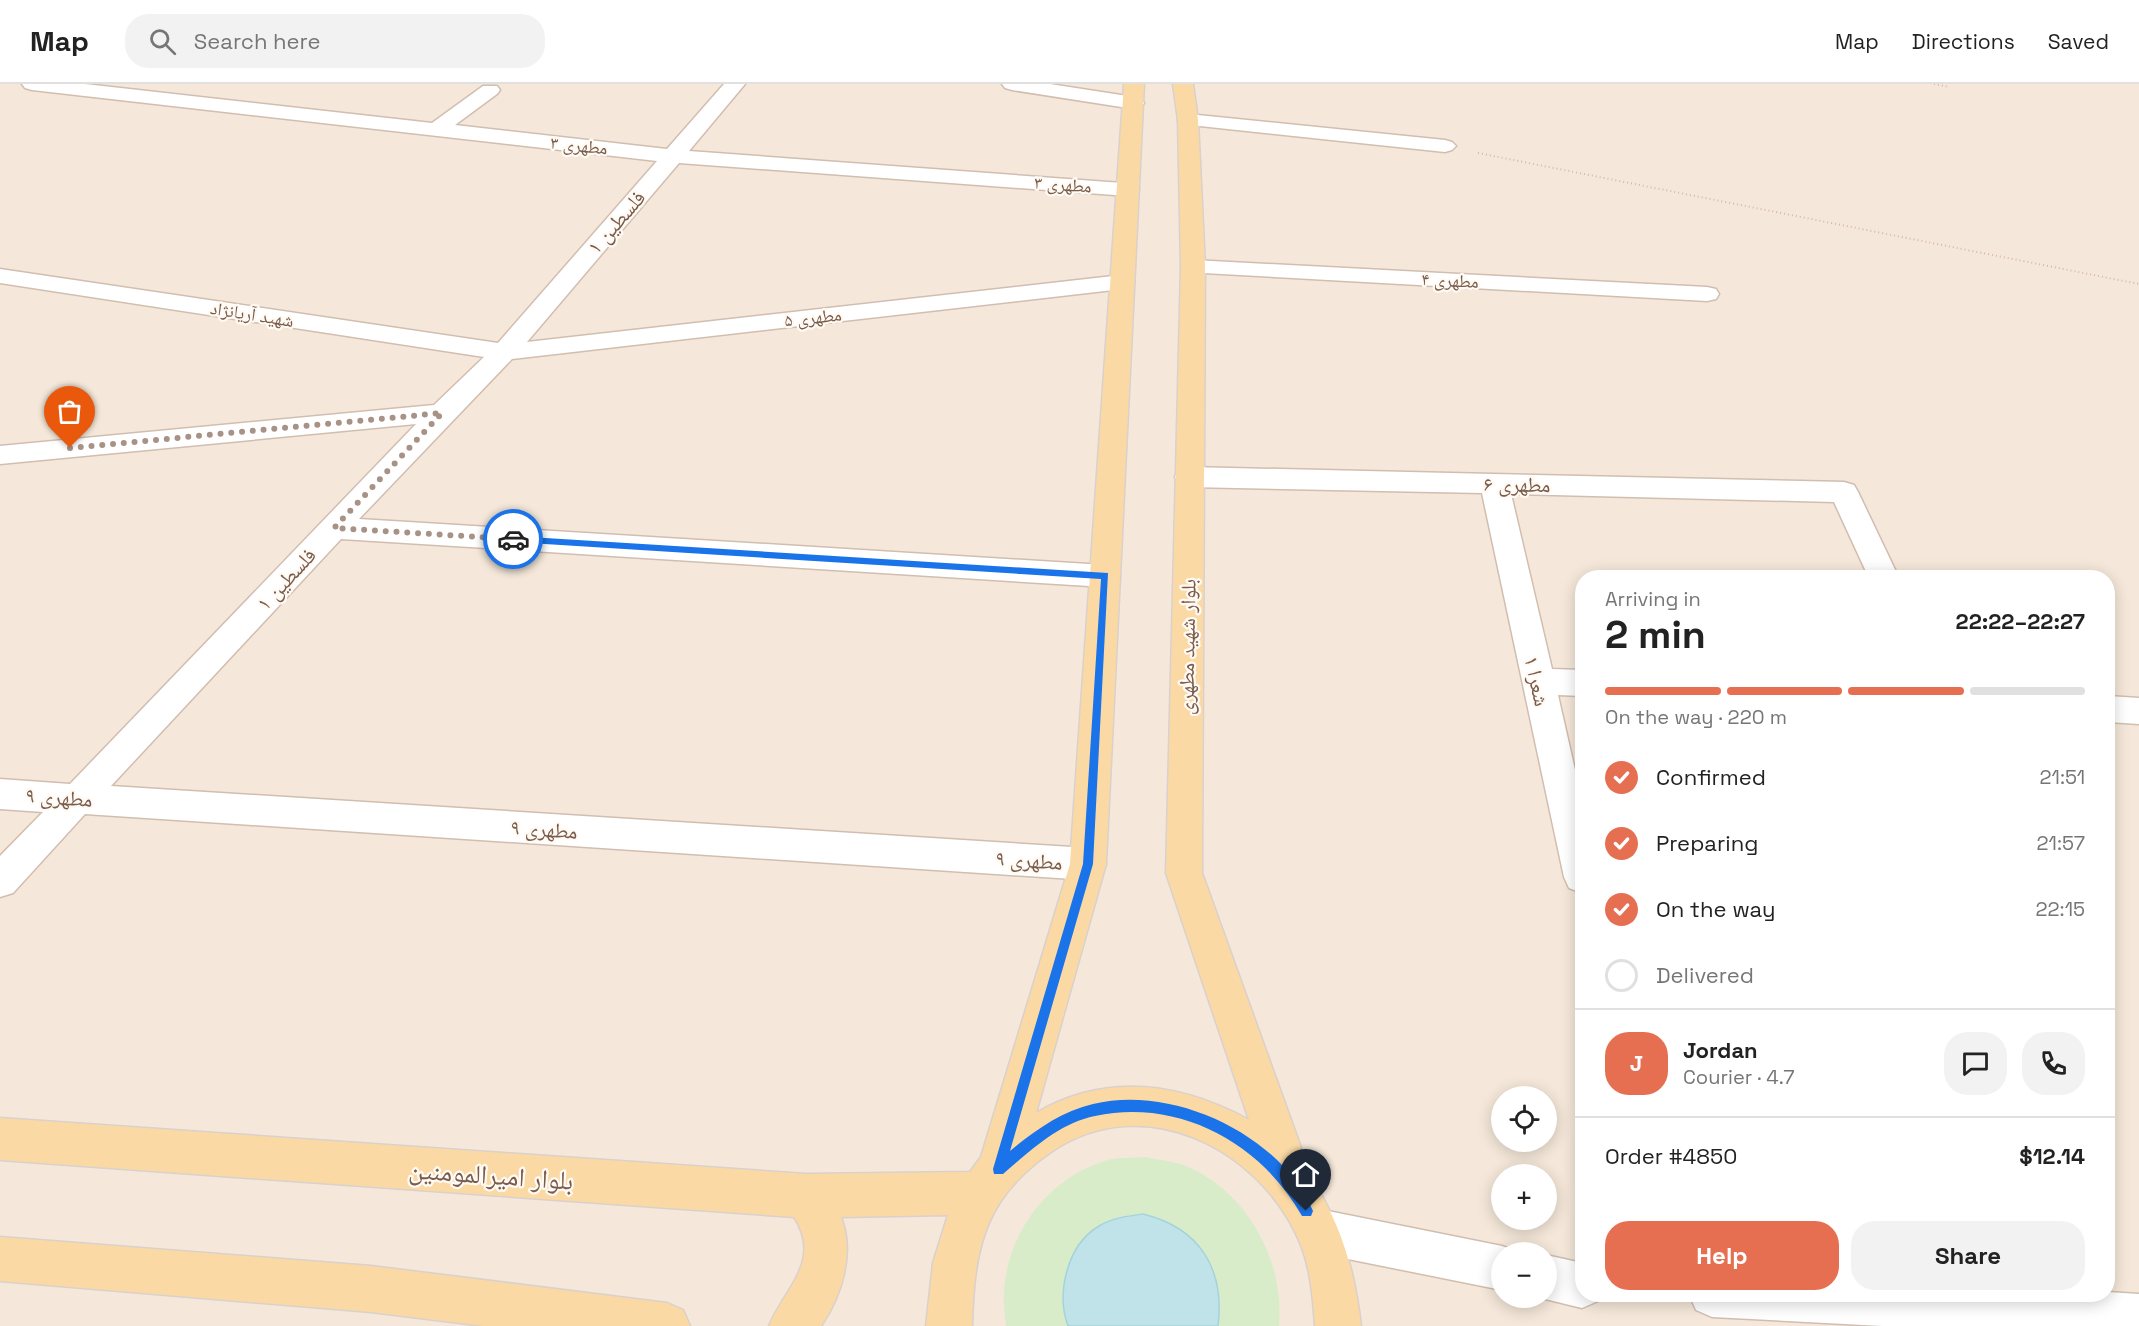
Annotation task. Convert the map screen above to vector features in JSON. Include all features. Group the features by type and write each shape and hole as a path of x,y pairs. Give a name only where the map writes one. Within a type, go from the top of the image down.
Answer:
{"main road":[{"name":"بلوار شهید مطهری","path":"1183,84 1188,120 1193,267 1184,873 1295,1191"},
{"path":"949,1326 950,1285 961,1236 990,1181 1088,864 1134,94"},
{"path":"990,1181 1042,1132 1094,1110 1149,1106 1203,1119 1254,1147 1295,1191 1318,1231 1334,1283 1338,1326"},
{"name":"بلوار امیرالمومنین","path":"0,1139 806,1196 990,1181"},
{"path":"792,1326 802,1316 819,1285 825,1252 821,1221 806,1196"},
{"path":"0,1259 371,1289 667,1326"}],"street":[{"name":"مطهری ۳","path":"32,84 672,156 1128,189"},
{"path":"150,97 173,84"},
{"name":"فلسطین ۱","path":"0,881 442,413 504,352 735,84"},
{"path":"1012,84 1134,94"},
{"path":"437,129 490,90"},
{"path":"1188,120 1445,146"},
{"name":"مطهری ۴","path":"1193,267 1707,294"},
{"name":"شهید آریانژاد","path":"0,276 504,352"},
{"name":"مطهری ۵","path":"504,352 1122,282"},
{"path":"0,455 442,413"},
{"name":"مطهری ۶","path":"1189,477 1844,492 1880,570"},
{"name":"شعرا ۱","path":"1494,484 1575,847"},
{"path":"334,528 1105,576"},
{"path":"1537,681 1575,683"},
{"path":"2115,709 2139,711"},
{"name":"مطهری ۹","path":"0,794 1088,864"},
{"path":"1318,1231 1491,1266"},
{"path":"1557,1279 1575,1283"},
{"path":"1861,1302 2139,1317"}],"path":[{"path":"1934,84 1949,87"},
{"path":"1445,146 2139,284"}],"shaded area":[{"path":"0,84 2139,84 2139,1326 0,1326"}],"green space":[{"path":"1145,1157 1181,1164 1208,1177 1244,1210 1258,1231 1276,1277 1279,1326 1218,1326 1217,1288 1205,1253 1065,1319 1068,1326 1006,1326 1004,1294 1007,1267 1023,1227 1035,1210 1066,1180 1084,1169 1119,1158"}],"water":[{"path":"1143,1214 1163,1220 1180,1229 1204,1254 1217,1286 1218,1326 1068,1326 1063,1299 1064,1285 1072,1257 1079,1245 1088,1234 1104,1223"}],"way so far":[{"path":"70,448 442,413 334,528 513,539"}],"route":[{"path":"513,539 1105,576 1088,864 999,1169 1042,1132 1094,1110 1149,1106 1203,1119 1254,1147 1295,1191 1306,1211"}]}
